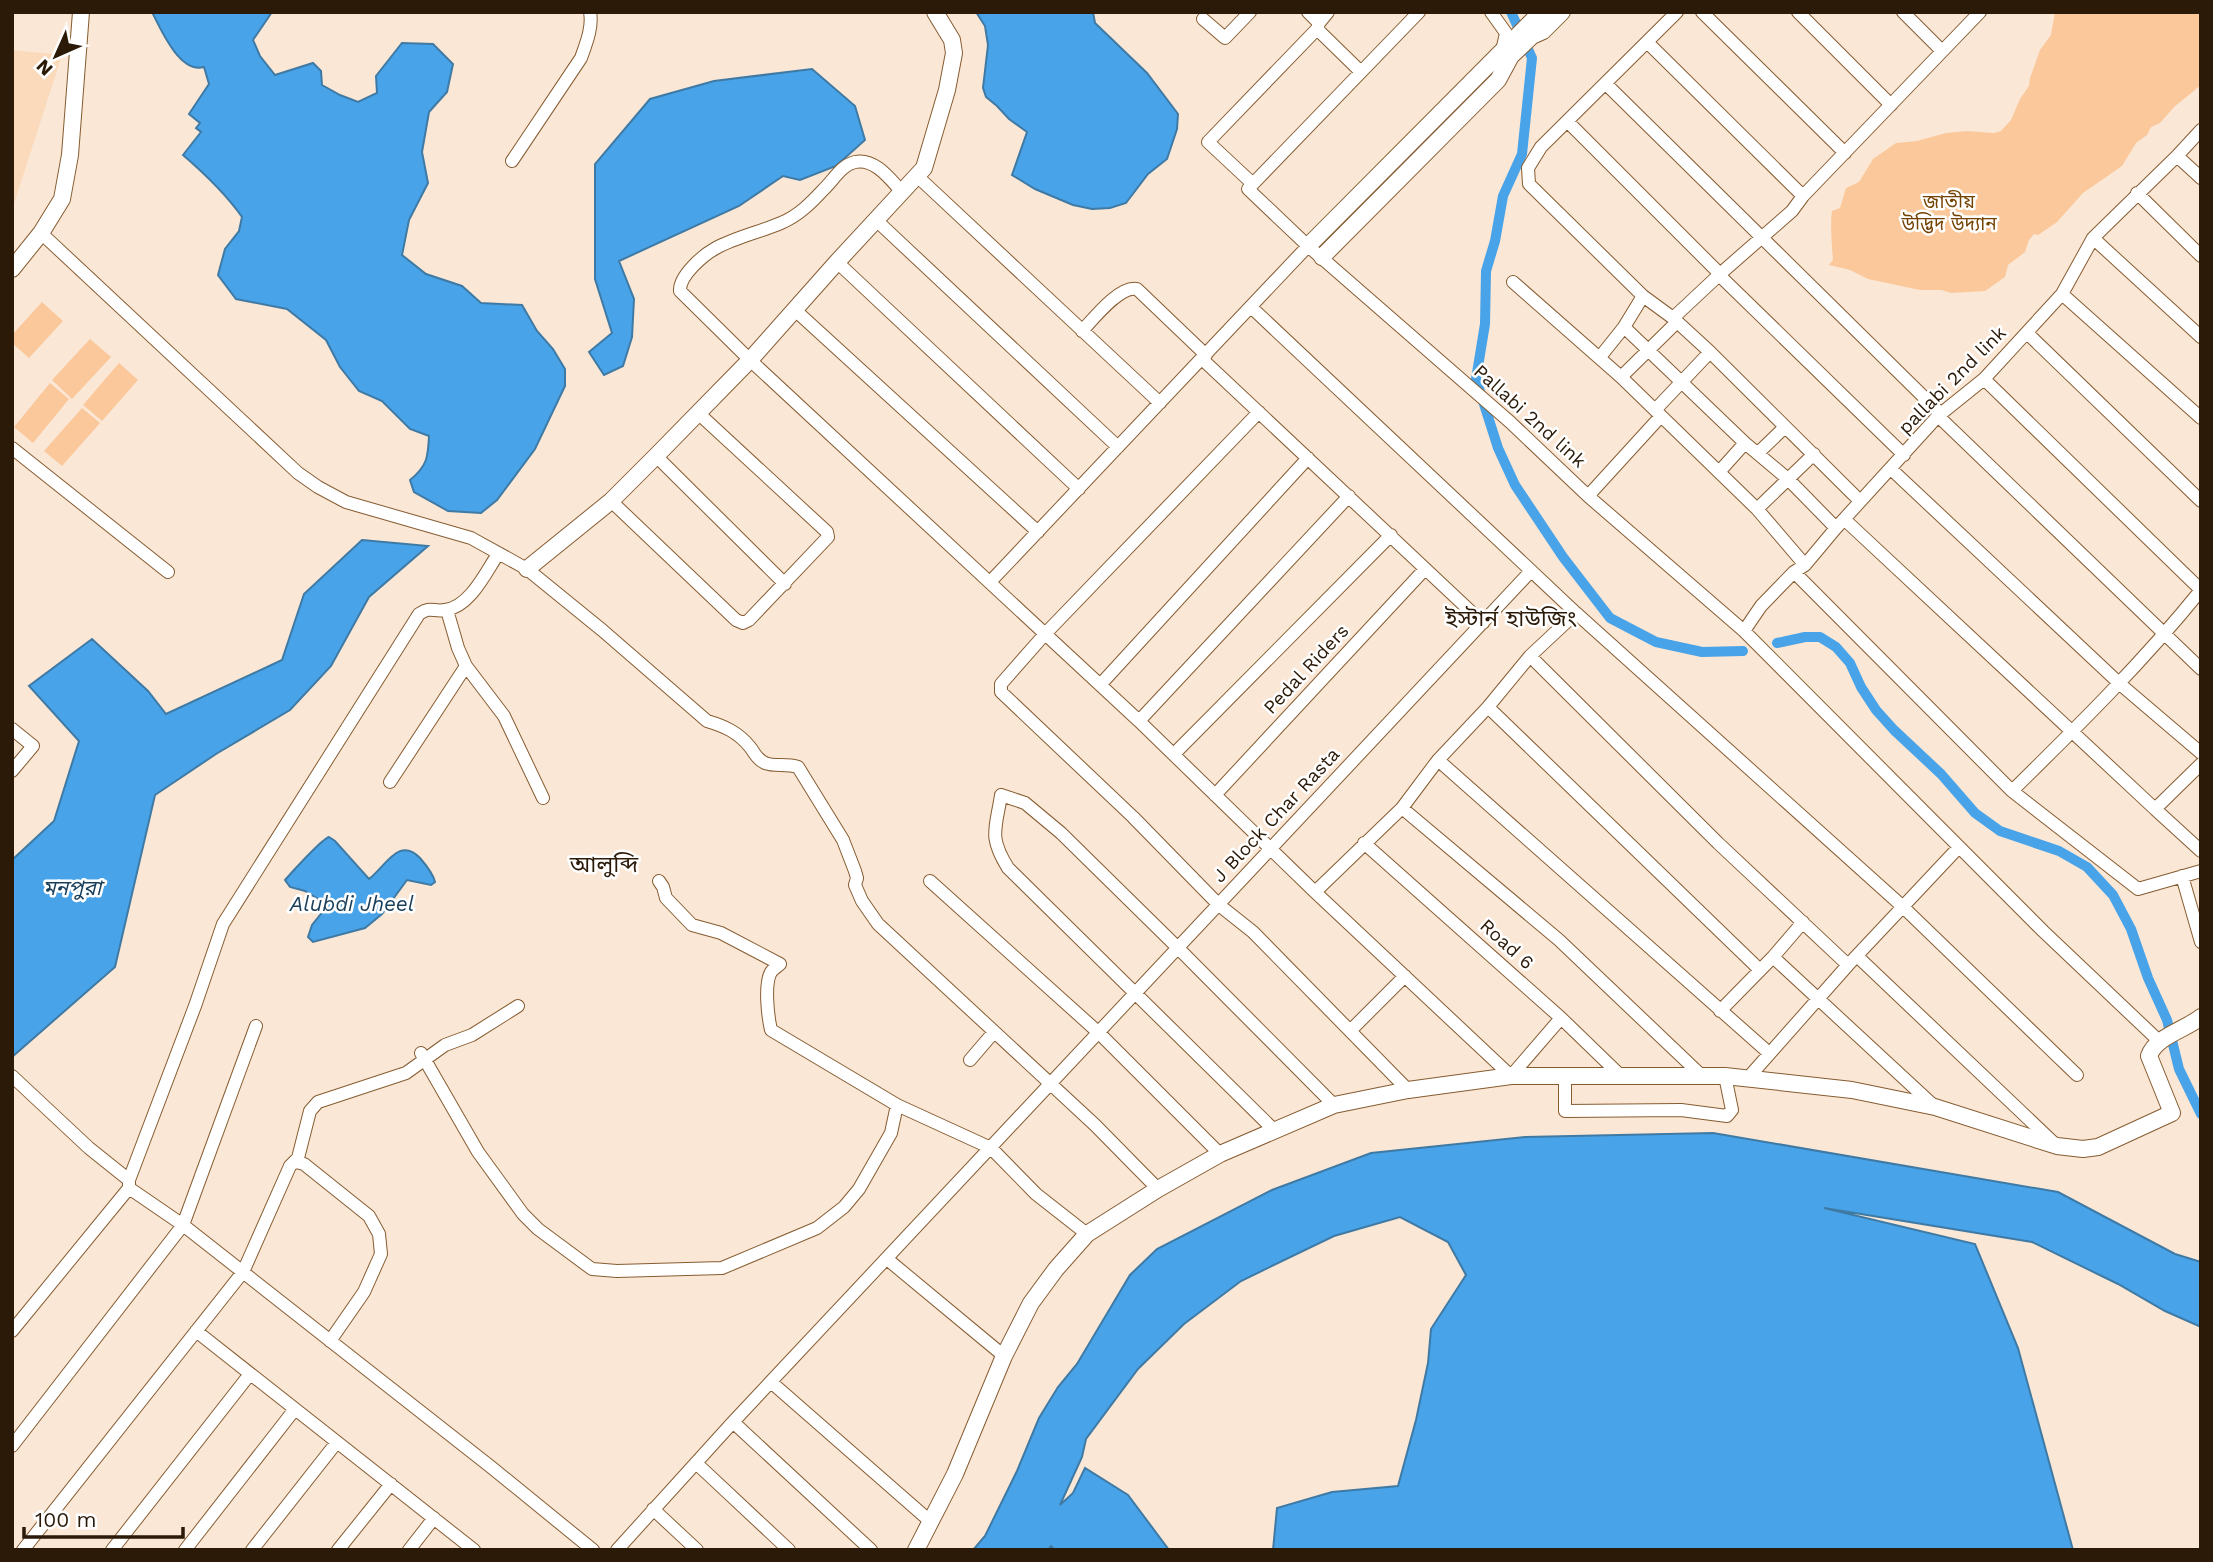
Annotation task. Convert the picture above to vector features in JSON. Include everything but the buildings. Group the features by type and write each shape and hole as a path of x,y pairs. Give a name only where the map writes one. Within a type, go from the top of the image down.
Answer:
{"street":[{"path":"12,269 41,233 62,199 81,12"},
{"path":"512,161 581,58 587,40 590,12"},
{"path":"527,569 611,501 656,456 750,360 920,172 947,90 954,53 952,40 935,12"},
{"path":"1203,19 1225,38 1250,12"},
{"path":"1308,12 1362,72"},
{"path":"1328,12 1318,26 1208,142 1253,184 1419,12"},
{"path":"1322,257 1498,80 1507,51 1506,33 1491,12"},
{"path":"990,582 1308,246 1535,25 1562,12"},
{"path":"1678,12 1541,147 1528,168 1529,184 1643,296 1675,320 1710,352 1860,501"},
{"path":"1703,12 1845,153"},
{"path":"1798,12 1891,105"},
{"path":"1903,12 1942,51"},
{"path":"1621,377 1649,351 1719,274 1792,211 1803,196 1980,12"},
{"path":"1647,42 1803,196"},
{"path":"1606,84 2164,636 2201,669"},
{"path":"1568,122 1904,455"},
{"name":"pallabi 2nd link","path":"1744,631 1761,606 1799,569 1940,415 1984,379 2027,333 2062,294 2093,238 2201,130"},
{"path":"2177,156 2201,178"},
{"path":"902,192 874,165 864,161 853,162 790,219 714,248 686,274 679,283 680,291 750,360 1174,754 1510,1076"},
{"path":"920,172 1082,331 1160,403"},
{"name":"Pallabi 2nd link","path":"1253,184 1248,190 1308,246 1744,631 1959,847 2159,1041"},
{"path":"2137,193 2201,256"},
{"path":"876,220 1118,447"},
{"path":"41,233 298,473 346,502 471,538 527,569 603,630 707,721 727,727 740,737 756,758 767,764 797,767 843,841 855,871 855,884 862,901 878,923 1095,1125 1158,1189"},
{"path":"2093,238 2201,337"},
{"path":"837,262 1079,489"},
{"path":"1513,282 1600,357 1757,509 1799,569 2012,791 2138,888 2201,871"},
{"path":"1082,331 1121,292 1130,288 1137,289 1259,412 1483,623"},
{"path":"2062,294 2201,418"},
{"path":"1600,357 1624,327 1643,296"},
{"path":"1251,306 1576,613 1902,906 2077,1075"},
{"path":"795,310 1038,532"},
{"path":"1624,327 1745,443 2073,731 2201,851"},
{"path":"2027,333 2201,500"},
{"path":"1588,496 1682,381 1710,352"},
{"path":"1984,379 2201,590 2120,684 2012,791"},
{"path":"611,501 736,620 743,623 750,620 826,541 827,532 698,412"},
{"path":"1259,412 1045,634 1001,684 1001,692 1133,817 1219,905 1253,932 1408,1090"},
{"path":"1758,453 1785,427"},
{"path":"1718,472 1745,443"},
{"path":"12,448 168,572"},
{"path":"1757,509 1814,454"},
{"path":"656,456 785,584"},
{"path":"1100,685 1308,458"},
{"path":"1891,469 2120,684 2201,753"},
{"path":"1139,721 1349,496"},
{"path":"1174,754 1391,536"},
{"path":"12,1331 129,1184 223,923 419,614 427,609 447,610 462,602 473,591 498,554"},
{"name":"Pedal Riders","path":"1215,795 1425,569"},
{"name":"J Block Char Rasta","path":"617,1550 733,1422 1531,571"},
{"path":"447,610 466,666 504,716 543,798"},
{"path":"1315,892 1402,808 1438,760 1488,707 1530,656 1576,613"},
{"path":"1530,656 1803,922 1853,961 2057,1146"},
{"path":"390,782 466,666"},
{"path":"1488,707 1760,970"},
{"path":"12,729 33,746 12,771"},
{"path":"1438,760 1769,1053"},
{"path":"2155,809 2201,764"},
{"path":"1274,1130 1137,992 1008,868 994,834 1001,795 1025,803 1041,816 1178,948 1334,1105"},
{"path":"1402,808 1559,940 1702,1076"},
{"name":"Road 6","path":"1364,842 1561,1018 1621,1076"},
{"path":"1748,1078 1902,906 1959,847"},
{"path":"2182,876 2201,942"},
{"path":"659,881 666,898 692,925 721,933 780,964 771,972 767,989 771,1030 897,1105 991,1148 1036,1194 1087,1234"},
{"path":"930,881 1099,1033 1220,1154"},
{"path":"1720,1011 1803,922"},
{"path":"1773,957 1935,1107"},
{"path":"1351,1030 1405,976"},
{"path":"23,1550 243,1272 290,1166 296,1162 310,1111 318,1102 406,1073 422,1056 472,1035 517,1006"},
{"path":"1510,1076 1561,1018"},
{"path":"916,1550 955,1474 1004,1356 1031,1303 1087,1234 1220,1154 1334,1105 1408,1090 1510,1076 1725,1076 1852,1090 1935,1107 2057,1146 2083,1149 2098,1147 2172,1113 2150,1056 2152,1047 2195,1021"},
{"path":"12,1446 183,1225 256,1026"},
{"path":"970,1060 994,1032"},
{"path":"422,1056 478,1152 523,1213 538,1229 592,1269 617,1271 722,1268 817,1228 844,1207 859,1189 891,1133 897,1105"},
{"path":"12,1076 129,1184 491,1466 593,1550"},
{"path":"1565,1076 1565,1111 1681,1110 1727,1116 1731,1110 1725,1076"},
{"path":"296,1162 304,1164 369,1216 379,1234 381,1254 364,1292 330,1341"},
{"path":"887,1259 1004,1356"},
{"path":"196,1331 474,1550"},
{"path":"113,1550 250,1374"},
{"path":"771,1382 931,1522"},
{"path":"185,1550 295,1409"},
{"path":"733,1422 872,1550"},
{"path":"253,1550 337,1442"},
{"path":"696,1463 789,1550"},
{"path":"338,1550 391,1484"},
{"path":"653,1510 697,1550"},
{"path":"409,1550 434,1518"}],"shaded area":[{"path":"12,50 62,55 12,210"}],"green space":[{"name":"জাতীয় উদ্ভিদ উদ্যান","path":"2055,12 2201,12 2201,85 2174,107 2160,123 2151,127 2147,135 2136,143 2122,166 2083,193 2057,222 2038,235 2034,234 2025,252 2008,265 2005,277 1985,291 1951,293 1920,290 1868,279 1850,270 1829,265 1833,260 1832,211 1840,208 1846,188 1859,182 1873,159 1896,143 1917,141 1946,133 1994,133 2001,131 2011,120 2029,86 2040,50 2051,35"},
{"path":"42,302 63,321 29,358 12,343 12,335"},
{"path":"90,339 111,357 72,399 52,380"},
{"path":"119,363 138,380 102,421 83,405"},
{"path":"50,383 69,399 33,443 14,427"},
{"path":"82,408 100,423 62,466 44,451"}],"water":[{"path":"152,12 272,12 253,40 260,56 275,75 313,63 321,71 322,85 358,102 377,93 376,76 402,43 433,44 453,64 447,92 429,112 422,152 428,183 409,220 402,255 426,274 462,286 481,303 522,305 565,369 565,386 535,449 497,500 481,513 448,511 414,492 410,480 426,461 429,436 410,429 382,401 359,391 340,367 326,340 287,309 236,299 218,275 225,249 239,231 242,217 215,184 183,155 201,132 196,128 200,123 189,114 209,84 204,67 187,64 172,49"},
{"path":"976,12 1093,12 1095,23 1147,73 1178,114 1177,129 1167,159 1148,174 1126,203 1110,208 1092,209 1073,205 1035,189 1012,175 1027,132 986,97 983,88 988,45 985,26"},
{"path":"812,69 855,106 865,140 836,166 800,180 783,176 739,206 619,261 634,299 632,337 623,366 604,375 589,352 612,333 595,279 595,164 650,99 714,81"},
{"name":"মনপুরা","path":"362,540 428,546 369,597 331,666 290,710 216,754 155,795 115,967 12,1057 12,860 54,821 79,741 29,686 92,639 148,691 166,714 282,660 304,594"},
{"name":"Alubdi Jheel","path":"329,837 369,879 393,855 406,850 420,858 435,882 431,885 407,880 382,914 365,928 313,942 308,937 312,925 324,910 323,902 305,891 290,887 285,880"},
{"path":"1713,1133 2058,1192 2175,1254 2201,1262 2201,1327 2032,1242 1824,1208 1975,1244 2018,1348 2073,1550 1273,1550 1277,1508 1332,1492 1398,1486 1428,1363 1431,1329 1466,1275 1448,1242 1400,1217 1334,1236 1241,1281 1184,1324 1138,1369 1086,1439 1082,1457 1060,1505 1073,1493 1085,1468 1128,1495 1169,1550 1055,1550 1051,1546 1048,1550 973,1550 985,1536 1039,1418 1058,1387 1077,1364 1130,1275 1157,1249 1272,1190 1371,1153 1525,1137"}],"waterway":[{"path":"1511,12 1532,58 1522,154 1503,196 1495,241 1486,271 1485,324 1476,379 1498,448 1515,485 1563,557 1610,618 1656,642 1702,652 1743,651"},
{"path":"1777,643 1820,637 1836,647 1850,663 1876,710 1941,774 1975,813 2000,831 2059,851 2087,867 2113,895 2131,929 2148,978 2167,1020 2179,1069 2201,1114"}],"district":[{"name":"ইস্টার্ন হাউজিং","path":"1511,618"},
{"name":"আলুব্দি","path":"604,864"}]}
